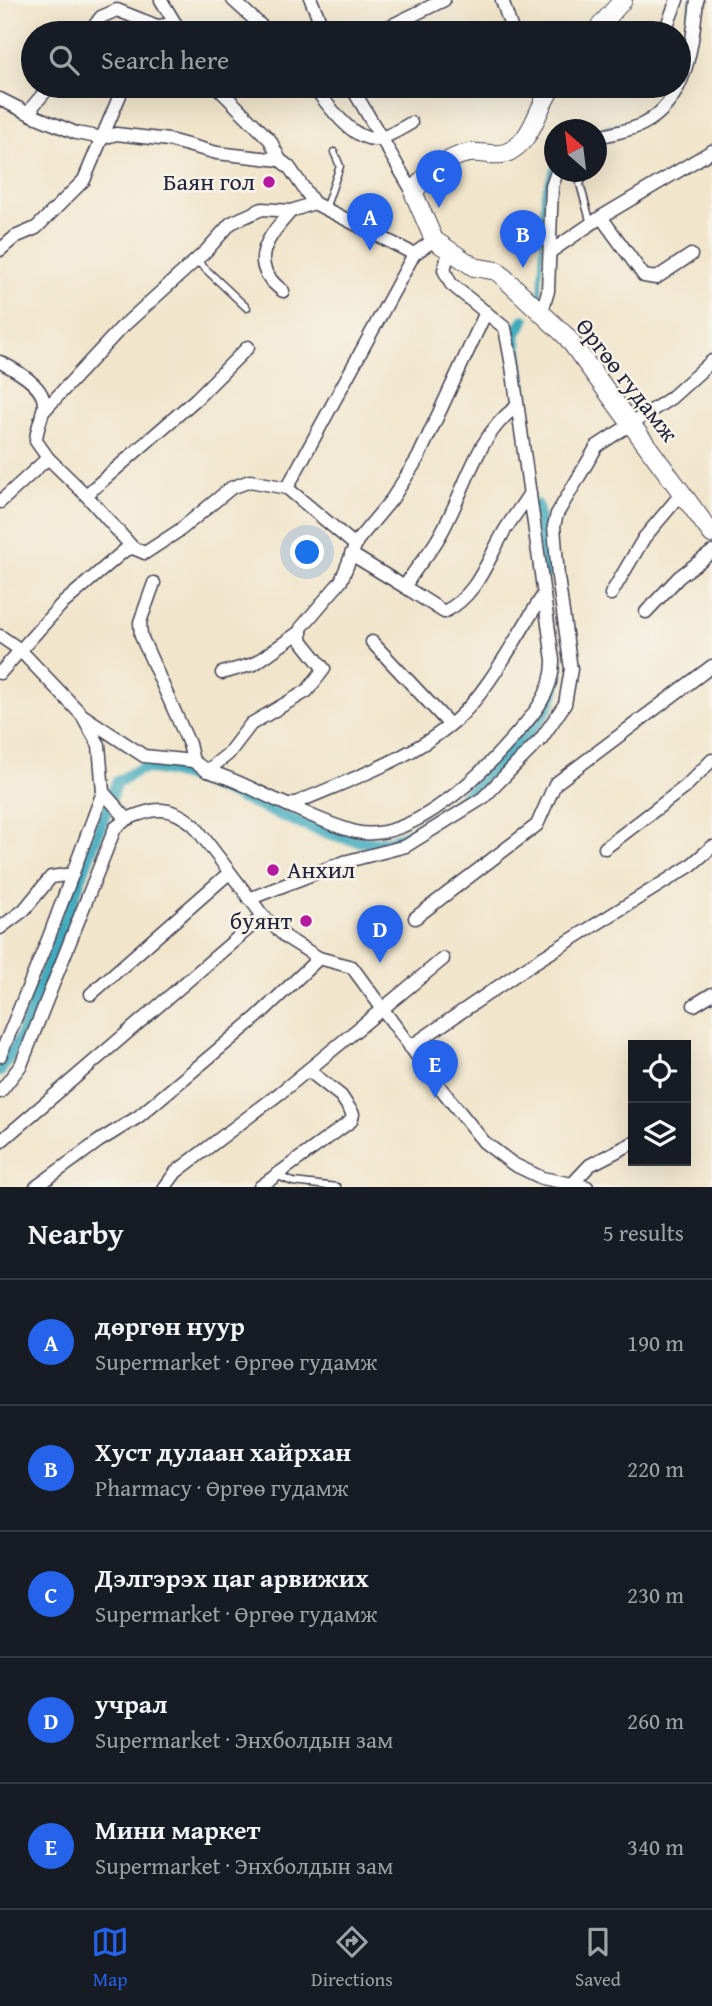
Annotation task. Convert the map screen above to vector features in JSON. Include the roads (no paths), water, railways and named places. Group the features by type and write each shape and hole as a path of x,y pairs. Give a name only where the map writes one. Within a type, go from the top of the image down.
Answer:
{"street":[{"path":"162,0 174,21"},
{"path":"233,0 256,21"},
{"path":"311,0 320,21"},
{"path":"401,21 444,0"},
{"path":"502,0 509,21"},
{"path":"605,21 623,0"},
{"path":"669,21 677,0"},
{"path":"691,47 697,0"},
{"path":"98,21 117,10 144,21"},
{"path":"32,116 33,106 40,98"},
{"path":"0,250 15,237 36,228 84,180 119,98"},
{"path":"228,98 270,140 280,160 289,167 319,206 414,254"},
{"path":"324,98 355,132 371,139 380,139 411,123"},
{"path":"358,98 414,194"},
{"path":"414,194 419,180 468,153 494,155 510,152 524,141 543,98"},
{"path":"607,135 642,125 662,111 671,98"},
{"path":"0,99 32,116 76,133 103,138 116,134 169,140 218,153 280,160"},
{"path":"550,252 596,220 712,151"},
{"path":"541,315 548,291 553,182"},
{"name":"Өргөө гудамж","path":"414,194 434,240 474,267 497,271 567,337 712,534"},
{"path":"41,414 120,329 196,260 216,236 239,219 262,209 290,211 319,206"},
{"path":"283,291 268,280 262,261 264,247 290,211"},
{"path":"596,220 645,276 656,278 691,255"},
{"path":"287,488 414,254 434,240"},
{"path":"0,636 19,649 82,715 144,756 193,761 207,771 359,832 389,831 425,816 460,789 495,757 543,700 553,666 505,328 451,284 444,270 449,252"},
{"path":"222,673 254,664 301,631 341,581 353,550 393,499 418,458 486,312"},
{"path":"86,495 196,399 248,347"},
{"path":"249,899 344,862 406,846 483,798 548,732 565,704 571,669 561,604 555,520 591,453 630,422 671,398 712,361"},
{"path":"0,362 24,377 42,394 44,404 36,441 48,458 86,495 133,548 145,553 180,530 231,488 250,481 287,488 353,550 444,612 459,604 471,592 505,529 530,493"},
{"path":"405,587 411,574 436,542 496,421 516,407"},
{"path":"0,502 48,458"},
{"path":"611,594 644,538 682,493"},
{"path":"0,673 60,606 125,550 133,548"},
{"path":"646,612 679,578 712,552"},
{"path":"153,583 139,621 141,636 189,744 193,761"},
{"path":"289,806 404,755 450,725 486,684 544,594"},
{"path":"207,771 228,754 251,724 316,684 324,669 300,640 301,631"},
{"path":"372,642 450,725"},
{"path":"415,918 537,825 555,784 712,666"},
{"path":"0,1056 103,792 99,745 82,715"},
{"path":"605,848 685,787 712,760"},
{"path":"103,792 127,819"},
{"path":"0,1092 21,1065 115,828 127,819 161,809 180,813 194,825 262,916 287,939 319,958 352,967 484,1142 513,1164 542,1178 587,1187"},
{"path":"410,1047 524,969 690,866 712,847"},
{"path":"91,994 229,873"},
{"path":"0,929 24,910 51,877 73,874"},
{"path":"0,1142 262,916"},
{"path":"36,1187 99,1141 138,1117 257,1017 319,958"},
{"path":"164,1187 176,1172 308,1070 443,959"},
{"path":"694,1005 712,994"},
{"path":"260,1187 351,1121 354,1114 341,1096 308,1070"},
{"path":"573,1183 590,1165 628,1146"}],"lane":[{"path":"319,206 340,166 334,152"},
{"path":"581,182 596,220"},
{"path":"196,260 247,308"},
{"path":"276,1175 293,1182 337,1187"}],"waterway":[{"path":"690,0 690,12"},
{"path":"607,128 636,121"},
{"path":"540,299 543,193 547,182"},
{"path":"521,386 515,335 524,320"},
{"path":"537,505 547,573"},
{"path":"0,1071 19,1041 117,782 141,769 162,770 204,782 287,818 344,838 368,842 388,841 421,827 453,806 527,734 544,713 555,690 557,661"}],"place":[{"name":"Баян гол","path":"269,182"},
{"name":"Дэлгэрэх цаг арвижих","path":"439,208"},
{"name":"дөргөн нуур","path":"370,251"},
{"name":"Хуст дулаан хайрхан","path":"523,268"},
{"name":"Анхил","path":"273,870"},
{"name":"буянт","path":"306,921"},
{"name":"учрал","path":"380,963"},
{"name":"Мини маркет","path":"435,1098"}]}
